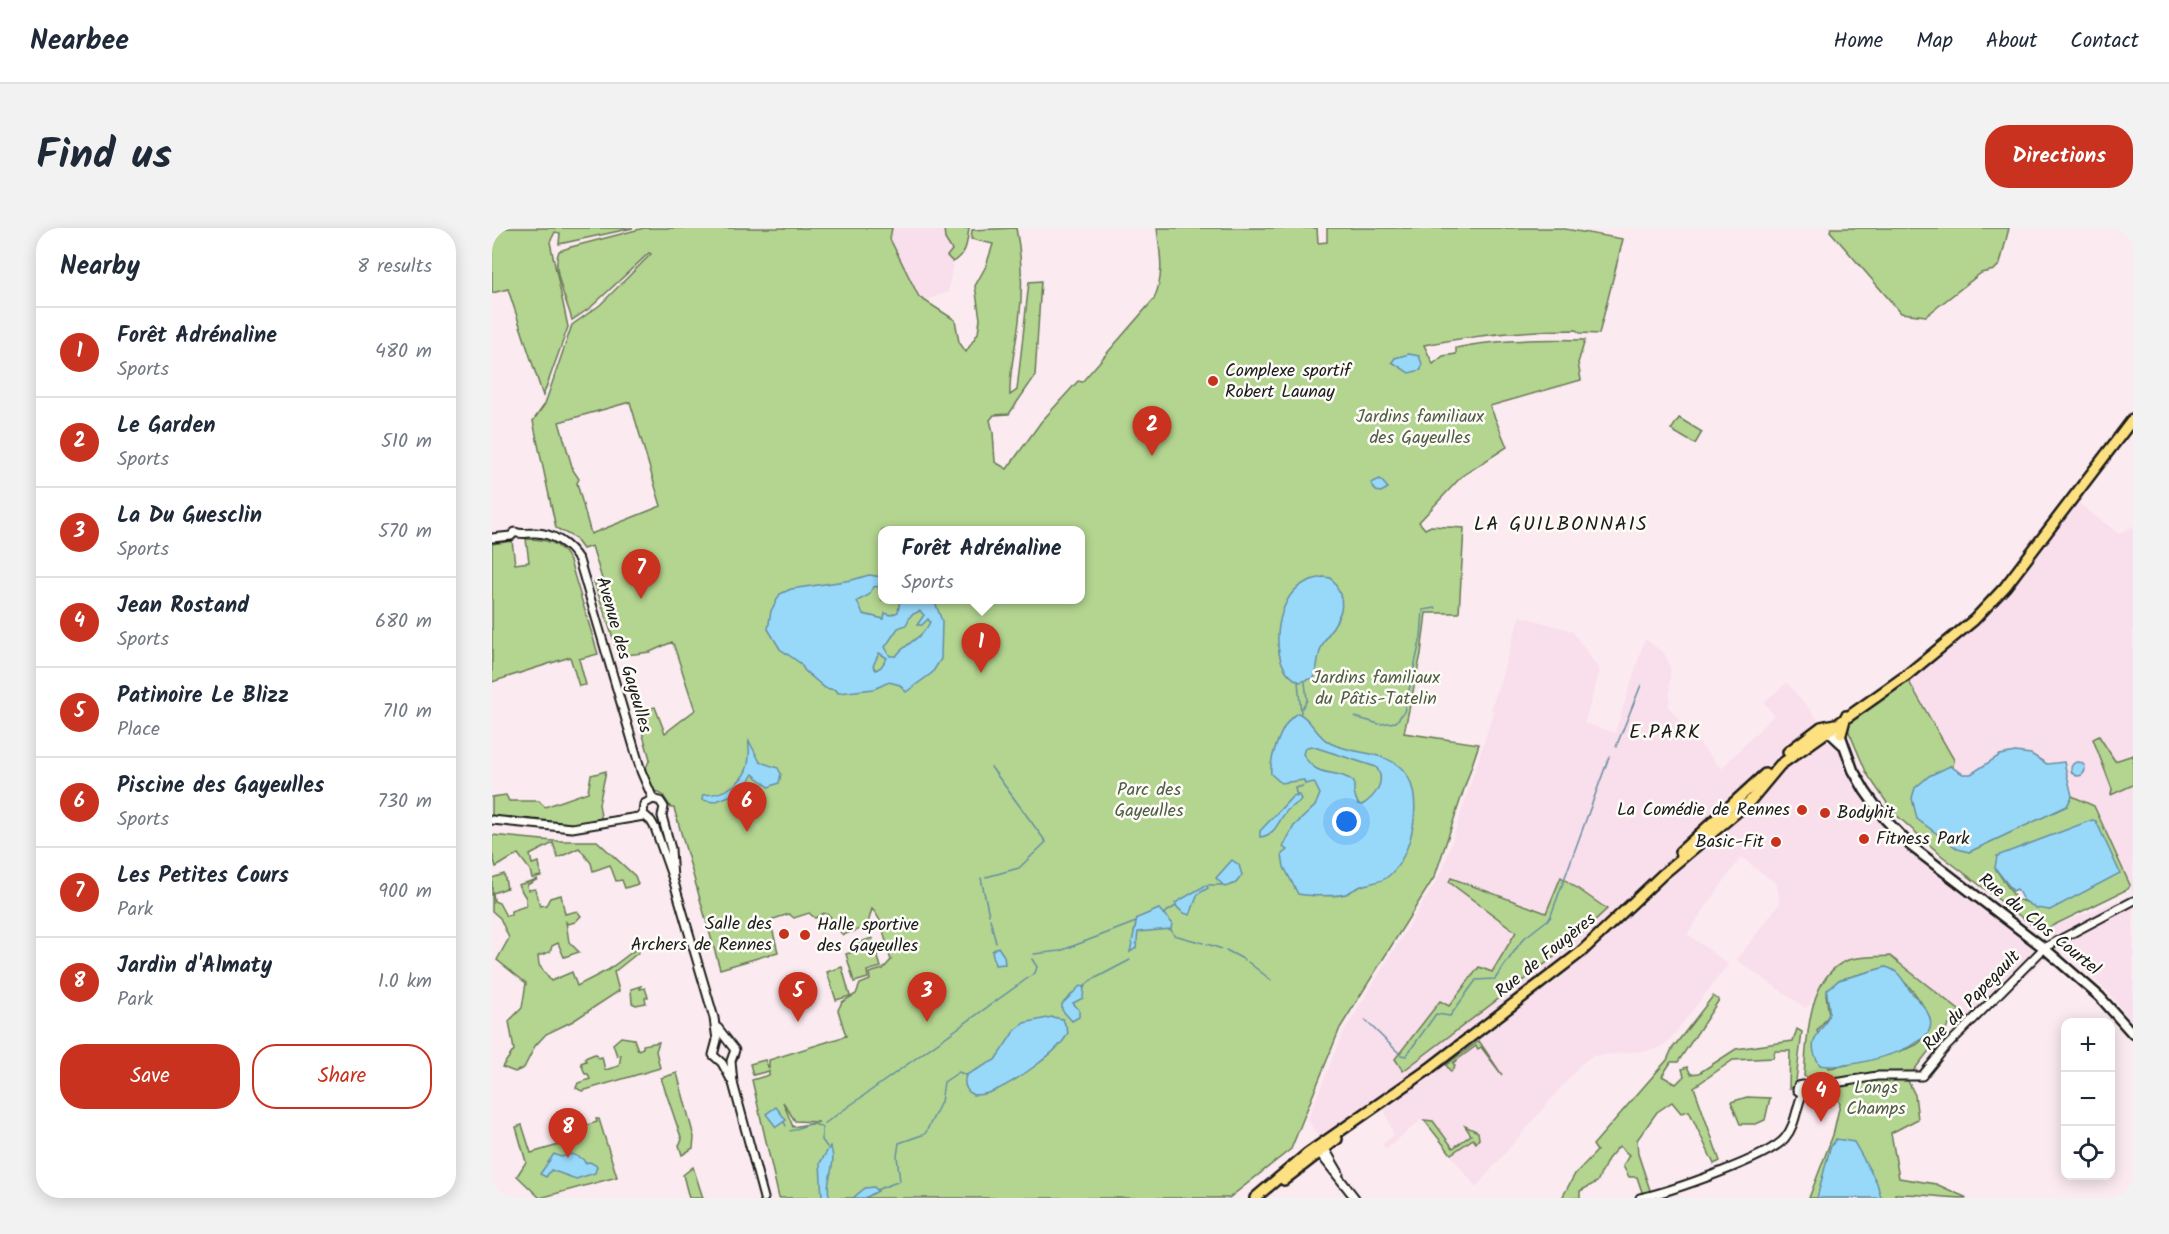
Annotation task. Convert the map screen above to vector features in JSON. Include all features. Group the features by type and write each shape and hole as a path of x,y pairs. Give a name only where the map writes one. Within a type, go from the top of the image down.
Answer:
{"main road":[{"path":"1847,715 1841,734 1830,726 1935,653 1997,597 2133,419"},
{"name":"Rue du Clos Courtel","path":"1830,726 1872,802 1911,843 1915,843 1946,872 2044,948 2100,997 2133,1034"},
{"name":"Rue de Fougères","path":"1320,1150 1494,1021 1568,970 1662,875 1688,844 1793,748 1830,726"},
{"name":"Rue du Clos Courtel","path":"1841,734 1842,744"},
{"path":"1255,1198 1320,1150"}],"street":[{"name":"Avenue des Gayeulles","path":"492,538 547,534 571,550 582,567 640,771 646,806 673,879 714,1018 716,1044 713,1055 722,1063 733,1083"},
{"name":"Avenue des Gayeulles","path":"646,806 663,805 662,816 672,849 673,879"},
{"path":"492,820 572,828 619,820 646,806"},
{"path":"651,821 662,816"},
{"name":"Rue du Papegault","path":"1640,1198 1682,1185 1777,1146 1788,1136 1803,1091 1876,1076 1922,1076 1945,1048 2044,948 2133,901"},
{"name":"Avenue des Gayeulles","path":"714,1018 735,1050 731,1062 733,1083 764,1198"},
{"path":"716,1044 727,1041"},
{"path":"722,1063 731,1062"},
{"path":"1320,1150 1355,1198"}],"shaded area":[{"path":"889,228 944,228 945,239 952,250 947,256 953,262 948,292 926,300 919,297 890,240"},
{"path":"2067,495 2119,534 2133,526 2133,894 2092,808 2072,796 2064,762 2047,764 2031,754 1984,767 1971,774 1963,774 1953,767 1954,760 1901,668 1964,622 1996,591 2027,544"},
{"path":"1520,616 1572,631 1600,671 1584,723 1615,733 1645,639 1664,653 1670,668 1669,708 1721,769 1774,715 1764,702 1787,683 1819,721 1703,823 1707,828 1612,924 1506,1010 1320,1140 1308,1119 1342,1035 1443,870 1494,711 1491,710"},
{"path":"1825,741 1837,744 1858,790 1878,816 1933,867 2047,956 1977,1023 1890,956 1836,966 1806,1008 1737,960 1780,903 1777,884 1741,857 1687,934 1728,964 1667,1043 1654,1050 1592,1056 1581,1064 1476,1187 1422,1119 1386,1149 1383,1144 1394,1135 1384,1109 1507,1015 1554,983 1586,956 1650,891 1676,870 1776,774 1799,755"},
{"path":"2133,895 2133,1023 2110,994 2058,945 2048,928"}],"green space":[{"path":"492,228 633,228 559,244 560,233 555,232 550,242 568,327 543,396 508,289 492,293"},
{"name":"Parc des Gayeulles","path":"644,228 892,228 890,239 919,297 955,320 959,342 966,352 978,333 980,319 975,286 986,266 993,244 971,239 972,230 1016,228 1021,263 1021,298 1010,395 1017,390 1029,282 1041,281 1035,376 1009,414 994,415 990,420 995,462 1007,469 1041,422 1078,381 1082,382 1154,299 1161,272 1157,228 1317,228 1318,243 1327,242 1327,228 1559,228 1623,239 1599,334 1580,333 1576,330 1519,332 1424,345 1433,364 1443,356 1456,354 1456,348 1471,345 1520,340 1585,340 1578,363 1581,380 1490,406 1507,447 1462,476 1419,522 1425,529 1431,526 1464,528 1459,613 1426,613 1421,654 1404,733 1479,744 1435,876 1340,1028 1291,1149 1229,1198 779,1198 752,1080 769,1075 769,1071 753,1075 750,1064 765,1060 769,1069 769,1060 846,1036 838,1010 842,1002 856,994 860,984 870,980 869,973 883,969 891,960 882,926 872,909 867,927 843,935 833,924 830,916 824,913 815,918 809,913 794,918 789,914 770,920 778,952 720,969 674,808 671,808 663,795 651,789 644,772 650,759 636,711 655,707 665,733 695,710 674,646 672,642 650,652 619,656 594,582 602,579 592,546 583,549 575,538 556,528 533,421 545,404 572,325 600,305 651,254 649,253 590,308 572,320 558,276 559,251","holes":["630,402 661,506 591,534 577,483 579,479 573,470 559,422","783,1102 795,1121 819,1122 793,1127"]},
{"path":"944,228 969,228 964,252 953,262 947,256 952,250 945,239"},
{"path":"1831,228 2009,228 2000,264 1994,270 1981,273 1926,316 1901,313 1830,231"},
{"path":"1679,418 1702,432 1695,444 1671,430"},
{"path":"526,539 552,543 562,550 570,561 598,654 579,659 586,685 579,686 570,657 492,682 492,544 512,541 515,564 529,562"},
{"path":"1908,680 1954,760 1953,767 1950,766 1969,852 2067,806 2072,796 2094,806 2130,885 2128,889 2048,928 2039,925 2034,927 1942,856 1894,813 1867,774 1847,727 1855,717","holes":["1995,868 2050,910 2017,900"]},
{"path":"2099,736 2115,761 2133,755 2133,785 2111,795 2112,789 2093,739"},
{"path":"606,771 599,804 602,822 572,826 492,818 492,797 506,795 509,801 539,801 545,807 588,792 591,775"},
{"path":"492,835 553,841 597,841 635,876 638,884 625,888 622,880 616,881 610,865 593,871 591,863 579,848 558,858 553,843 530,855 532,864 539,862 541,876 532,878 530,870 518,854 496,867 492,853"},
{"path":"504,874 507,888 493,893 494,901 499,903 506,916 511,915 511,911 526,906 526,898 518,885 538,879 527,885 528,890 535,889 540,906 546,905 550,898 561,895 565,914 577,911 581,916 575,922 568,924 566,922 569,942 579,952 564,957 558,943 552,946 550,952 538,956 539,965 551,981 572,972 577,986 608,970 636,949 639,952 614,972 619,991 573,1021 546,1034 535,1046 524,1068 515,1072 502,1067 514,1050 509,1021 522,1008 526,983 497,960 509,938 500,918 492,911 492,878"},
{"path":"1561,877 1607,909 1562,951 1403,1071 1395,1059 1440,1001 1449,1006 1479,967 1492,972 1516,932 1449,882 1451,878 1546,913"},
{"path":"872,938 881,967 867,971 868,978 854,982 846,954 860,950 858,943"},
{"name":"Longs Champs","path":"1890,956 1960,1011 1907,1079 1915,1095 1918,1119 1891,1133 1899,1178 1936,1184 1967,1198 1895,1194 1895,1198 1809,1198 1833,1135 1840,1104 1834,1090 1804,1076 1808,1028 1817,994 1824,980 1834,968 1848,960","holes":["1886,967 1908,985 1925,1010 1930,1028 1925,1036 1919,1043 1903,1050 1829,1068 1817,1031 1829,1015 1826,994 1839,980"]},
{"path":"842,967 850,996 836,1000 827,972"},
{"path":"641,986 640,989 645,988 648,997 645,998 646,1003 636,1005 632,1003 631,989"},
{"path":"1713,996 1719,1000 1678,1062 1671,1062 1662,1076 1676,1084 1684,1076 1682,1069 1687,1067 1691,1074 1699,1073 1736,1049 1793,1041 1797,1029 1802,1032 1795,1088 1789,1088 1790,1051 1775,1051 1773,1058 1733,1060 1694,1087 1720,1161 1714,1164 1689,1111 1681,1113 1672,1102 1657,1112 1637,1140 1638,1154 1651,1193 1643,1195 1637,1177 1629,1177 1623,1166 1629,1155 1619,1146 1608,1159 1597,1182 1580,1191 1580,1198 1562,1198 1575,1174 1597,1151 1593,1145 1667,1060 1672,1049"},
{"path":"621,1037 634,1039 638,1050 643,1048 643,1045 659,1042 656,1051 660,1068 582,1091 576,1088 578,1083 590,1079 588,1074 585,1074 581,1063 586,1061 585,1058 595,1054 598,1058 602,1057 605,1070 619,1066 621,1055 617,1056 613,1044"},
{"path":"1479,1041 1502,1075 1481,1047 1478,1049 1476,1046 1453,1063 1455,1066 1451,1072 1446,1065"},
{"path":"677,1073 694,1137 693,1148 682,1155 679,1145 682,1140 661,1078"},
{"path":"1747,1097 1770,1098 1765,1120 1756,1124 1740,1124 1731,1102"},
{"path":"596,1119 599,1119 617,1177 540,1198 517,1176 526,1162 516,1127 522,1125 531,1153 583,1138 581,1127 597,1122"},
{"path":"1424,1120 1433,1121 1453,1148 1471,1135 1465,1126 1478,1132 1479,1139 1476,1143 1473,1139 1451,1154"},
{"path":"693,1167 703,1198 689,1198 683,1175"}],"water":[{"path":"1409,354 1419,356 1422,364 1421,370 1409,373 1392,362 1395,358"},
{"path":"1380,479 1388,488 1381,492 1376,491 1371,483"},
{"path":"869,575 878,576 878,586 873,587 869,595 857,601 863,614 884,619 885,613 891,615 898,612 899,604 936,604 942,621 941,659 932,673 906,692 900,685 889,682 874,689 838,693 836,690 825,688 805,671 800,663 780,649 768,629 771,611 780,594 791,589 852,580","holes":["920,611 924,615 917,625 922,625 928,619 930,622 927,627 896,656 890,656 885,647 898,628 906,625 911,615","879,653 887,658 881,667 876,670 873,666"]},
{"path":"1323,577 1331,578 1338,589 1342,606 1337,621 1320,650 1314,678 1300,682 1290,676 1283,666 1279,653 1279,626 1282,612 1294,591 1307,582"},
{"path":"1298,713 1302,715 1325,740 1339,747 1391,761 1399,766 1408,777 1415,807 1410,840 1396,869 1386,878 1344,894 1324,896 1298,894 1284,867 1282,854 1287,850 1283,847 1294,826 1315,806 1320,794 1314,782 1305,784 1304,780 1281,783 1271,774 1272,759 1278,740 1292,717","holes":["1311,746 1376,767 1380,783 1371,798 1362,805 1358,804 1354,793 1354,782 1340,775 1315,768 1303,754 1305,748"]},
{"path":"749,741 760,762 778,768 781,774 779,783 769,787 753,774 742,791 714,802 702,800 703,795 728,789 741,779 748,764"},
{"path":"2015,752 2031,754 2047,764 2064,762 2072,796 2067,806 1969,852 1958,849 1917,819 1912,798 1915,788 1929,776 1950,766 1963,774 1971,774 2000,755"},
{"path":"2078,762 2083,764 2085,769 2083,774 2078,776 2073,774 2071,769 2073,764"},
{"path":"1299,795 1301,800 1299,803 1286,812 1271,833 1260,837 1260,831 1293,796"},
{"path":"2092,820 2096,821 2120,873 2050,910 2036,908 2023,900 2017,889 2013,891 1995,868 1997,856"},
{"path":"1232,860 1239,865 1242,875 1236,883 1225,887 1216,878"},
{"path":"1206,885 1208,888 1198,894 1190,915 1177,907 1175,903"},
{"path":"1159,909 1172,923 1171,929 1138,932 1136,948 1130,952 1137,918"},
{"path":"998,947 1004,956 1005,964 995,965 992,951"},
{"path":"1886,967 1898,974 1928,1013 1931,1023 1925,1036 1899,1051 1863,1062 1820,1065 1813,1048 1816,1036 1829,1013 1827,990 1839,980"},
{"path":"1080,986 1084,987 1083,998 1073,1003 1079,1010 1079,1017 1072,1021 1062,1010 1062,1004"},
{"path":"1052,1017 1063,1019 1068,1032 1064,1040 1046,1057 1022,1075 989,1093 973,1095 966,1089 966,1075 995,1060 1015,1030 1024,1023"},
{"path":"776,1107 786,1120 776,1127 766,1114"},
{"path":"1836,1139 1854,1142 1877,1183 1881,1198 1817,1198 1830,1148"},
{"path":"830,1146 833,1160 828,1185 830,1198 822,1198 820,1163"},
{"path":"554,1154 561,1157 572,1154 583,1159 585,1163 590,1162 597,1166 595,1173 576,1179 551,1170 546,1177 540,1174"},
{"path":"874,1187 878,1191 865,1198 853,1198 865,1188"}],"waterway":[{"path":"1381,724 1396,722 1404,712 1421,637 1423,610 1436,608"},
{"path":"1298,682 1301,713"},
{"path":"1302,708 1307,700 1305,682"},
{"path":"1616,747 1641,685"},
{"path":"1355,717 1379,724"},
{"path":"1365,1020 1401,1055 1406,1056 1436,1014 1450,1016 1476,980 1495,979 1523,939 1550,918 1609,757"},
{"path":"986,877 1019,868 1046,842 991,767"},
{"path":"1297,797 1295,788 1303,786"},
{"path":"981,878 989,915"},
{"path":"1208,885 1222,885"},
{"path":"1163,914 1176,906"},
{"path":"990,919 996,943"},
{"path":"1034,954 1060,951 1136,922"},
{"path":"1171,930 1174,935 1203,943"},
{"path":"1207,944 1222,949"},
{"path":"1226,950 1245,960"},
{"path":"824,1124 1035,973 1037,967 1032,959"},
{"path":"1083,988 1090,981 1130,960"},
{"path":"1248,962 1271,980"},
{"path":"876,1190 900,1181 897,1156 899,1143 925,1134 941,1102 944,1082 959,1072 967,1076"},
{"path":"784,1122 786,1126"},
{"path":"790,1131 809,1124 818,1125 822,1128 822,1140 827,1147"}],"place":[{"name":"Complexe sportif Robert Launay","path":"1213,381"},
{"name":"Le Garden","path":"1152,456"},
{"name":"Les Petites Cours","path":"641,599"},
{"name":"Forêt Adrénaline","path":"981,673"},
{"name":"La Comédie de Rennes","path":"1802,810"},
{"name":"Bodyhit","path":"1825,813"},
{"name":"Piscine des Gayeulles","path":"747,832"},
{"name":"Fitness Park","path":"1864,839"},
{"name":"Basic-Fit","path":"1776,842"},
{"name":"Salle des Archers de Rennes","path":"784,934"},
{"name":"Halle sportive des Gayeulles","path":"805,935"},
{"name":"Patinoire Le Blizz","path":"798,1022"},
{"name":"La Du Guesclin","path":"927,1022"},
{"name":"Jean Rostand","path":"1821,1122"},
{"name":"Jardin d'Almaty","path":"568,1158"}],"district":[{"name":"LA GUILBONNAIS","path":"1561,525"},
{"name":"E.PARK","path":"1665,733"}],"park label":[{"name":"Jardins familiaux des Gayeulles","path":"1420,427"},
{"name":"Jardins familiaux du Pâtis-Tatelin","path":"1376,688"}]}
